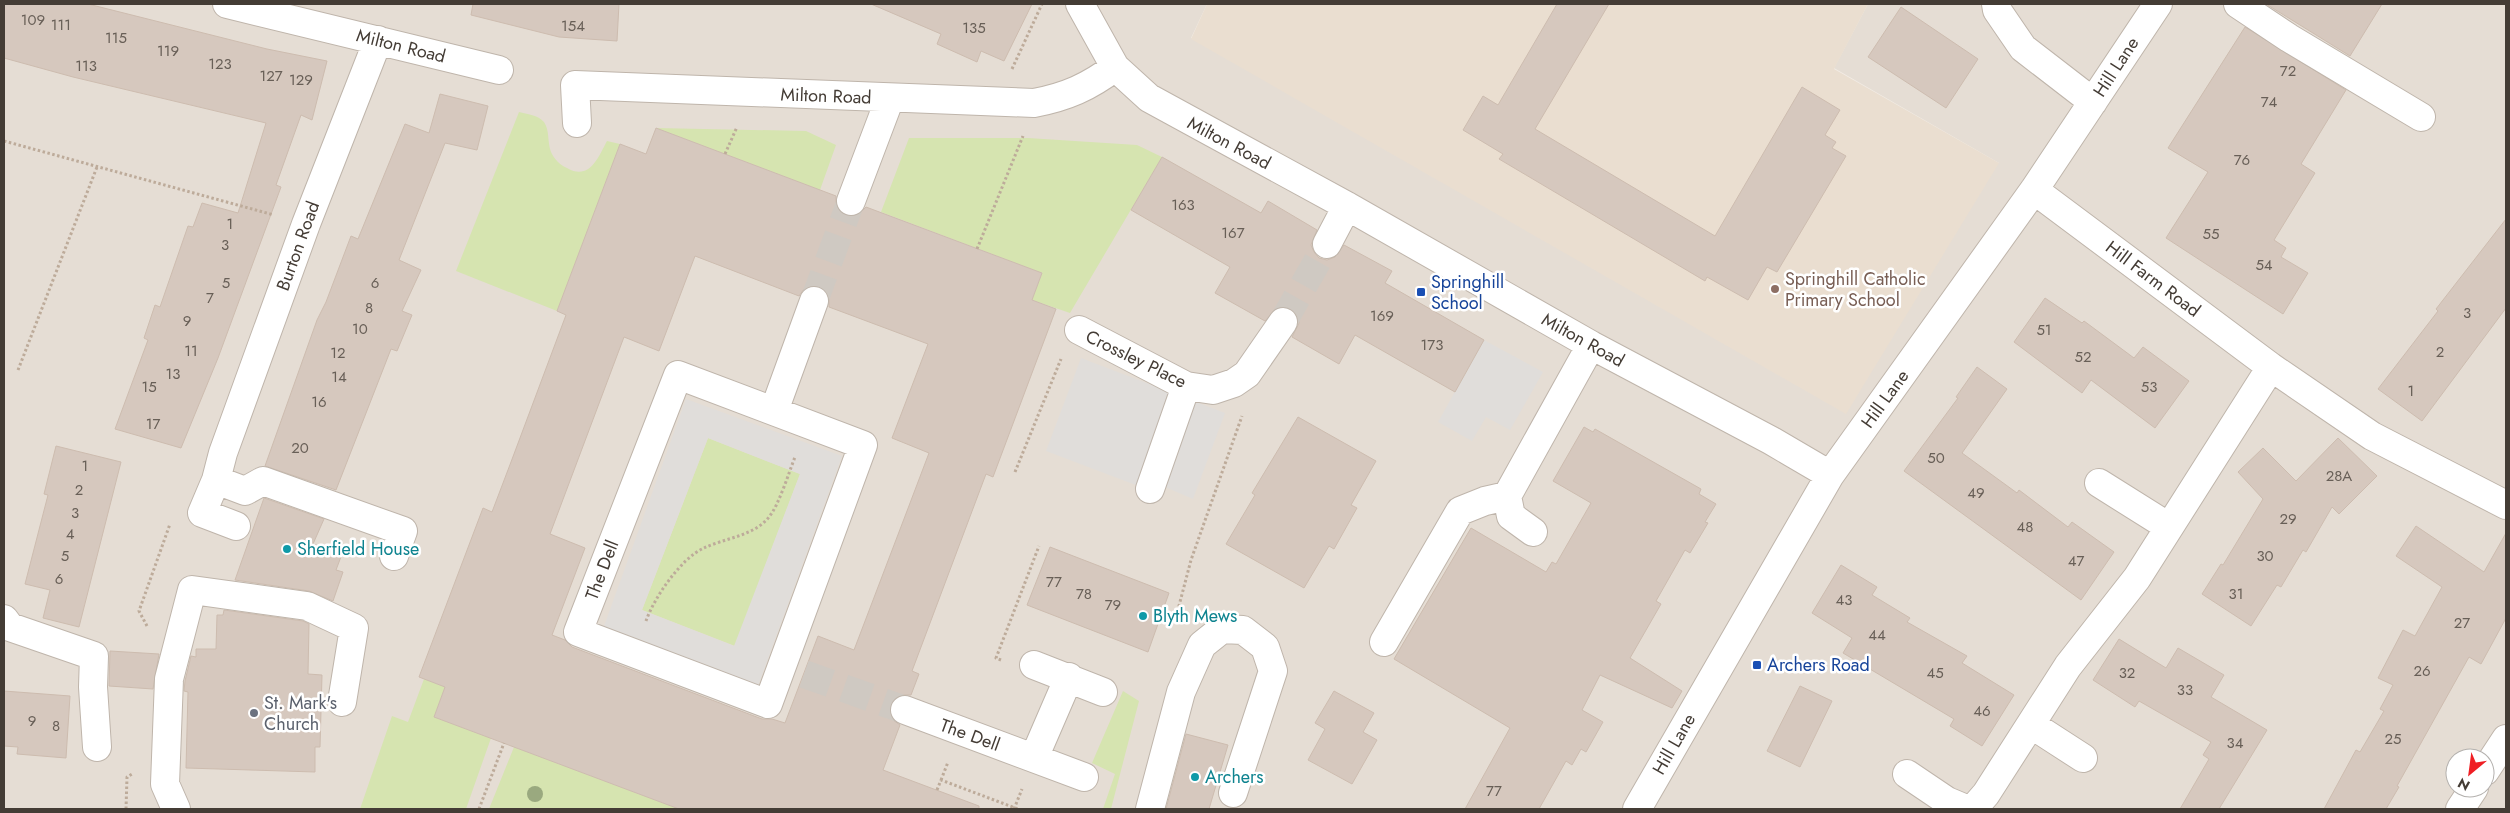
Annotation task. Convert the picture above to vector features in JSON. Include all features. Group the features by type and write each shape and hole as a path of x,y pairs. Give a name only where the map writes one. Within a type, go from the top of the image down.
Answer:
{"street":[{"name":"Milton Road","path":"227,4 499,70"},
{"path":"1080,4 1115,68"},
{"path":"1996,4 1997,10 2023,48 2093,102"},
{"name":"Hill Lane","path":"1637,809 1830,475 2034,190 2158,4"},
{"path":"2238,4 2289,38 2421,117"},
{"name":"Burton Road","path":"236,526 202,513 216,480 223,453 306,224 378,40"},
{"name":"Milton Road","path":"576,123 575,85 995,103 1034,103 1060,99 1078,92 1115,68 1157,103 1347,206 1591,345 1830,475"},
{"path":"851,201 890,98"},
{"name":"Hill Farm Road","path":"2034,190 2271,367 2372,436 2506,505"},
{"path":"1327,244 1347,206"},
{"path":"774,411 814,301"},
{"name":"Crossley Place","path":"1078,330 1186,386 1213,390 1234,383 1247,374 1283,322"},
{"path":"1533,532 1511,516 1507,496 1591,345"},
{"path":"1973,809 1986,794 2032,725 2068,666 2137,578 2271,367"},
{"name":"The Dell","path":"678,375 808,424 864,445 793,670 768,704 578,632 678,375"},
{"path":"1150,489 1186,386"},
{"path":"216,480 245,491 263,481 403,531 394,556"},
{"path":"2100,483 2169,527"},
{"path":"1384,642 1460,511 1485,501 1507,496"},
{"path":"176,809 165,784 170,679 192,590 308,606 354,628 342,702"},
{"path":"4,619 10,627 94,656 93,687 97,747"},
{"path":"1150,809 1181,692 1202,645 1222,628 1243,630 1266,647 1274,670 1233,793"},
{"path":"1034,665 1069,677 1102,692"},
{"path":"1034,758 1069,677"},
{"name":"The Dell","path":"905,710 1084,777"},
{"path":"2032,725 2083,758"},
{"path":"2495,756 2506,739"},
{"path":"1907,774 1947,801 1966,809"}],"path":[{"path":"995,103 1042,4"},
{"path":"977,248 1022,140 1034,103"},
{"path":"4,141 306,224"},
{"path":"18,370 97,167"},
{"path":"1015,472 1063,353 1078,330"},
{"path":"1174,623 1192,560 1242,416 1242,401 1234,383"},
{"path":"634,653 652,606 674,574 702,548 757,527 770,516 808,424"},
{"path":"1034,665 1021,668 996,658 1039,546"},
{"path":"479,809 504,743"},
{"path":"938,790 944,771"},
{"path":"941,780 1016,809 1018,799"}],"shaded area":[{"path":"4,4 1207,4 1191,38 1999,163 1834,68 1868,4 2506,4 2506,809 4,809"},
{"name":"Springhill Catholic Primary School","path":"1207,4 1868,4 1834,69 1999,163 1846,414 1191,39"},
{"path":"1484,340 1543,372 1510,430 1486,417 1472,441 1438,422"},
{"path":"1081,358 1225,413 1193,499 1165,487 1162,495 1046,451"},
{"path":"686,399 842,456 758,686 603,629","holes":["708,438 800,474 734,646 642,610"]}],"green space":[{"path":"519,112 536,116 544,122 551,152 557,162 575,171 581,172 592,166 607,141 620,144 557,311 456,271"},
{"path":"656,128 806,131 836,145 820,190"},
{"path":"909,138 1028,138 1137,145 1162,157 1070,313 1032,300 1042,273 881,212"},
{"path":"708,438 800,474 735,646 642,610"},
{"path":"424,679 445,687 434,717 491,738 466,809 360,809 392,716 408,722"},
{"path":"1123,691 1139,701 1111,809 1103,809 1115,774 1092,763"},
{"path":"514,747 679,809 489,809"}],"building":[{"path":"4,4 88,4 267,49 327,61 312,120 301,115 276,185 281,187 218,358 181,448 115,429 148,340 144,338 155,305 160,307 188,226 193,227 202,203 238,213 266,123 73,77 4,58"},
{"path":"473,4 619,4 617,41 559,37 471,15"},
{"path":"871,4 1032,4 1004,61 981,51 977,62 937,44 941,34"},
{"path":"1557,4 1609,4 1535,129 1715,236 1802,87 1840,110 1825,135 1836,142 1832,148 1846,156 1777,272 1767,267 1748,300 1707,277 1705,281 1499,159 1503,154 1463,130 1483,96 1498,105"},
{"path":"2266,4 2382,4 2350,56"},
{"path":"1901,7 1978,59 1946,108 1868,57"},
{"path":"2245,27 2346,90 2301,164 2315,173 2274,240 2286,248 2281,257 2308,273 2283,314 2166,238 2208,172 2168,148"},
{"path":"440,94 488,106 477,150 445,143 399,260 421,270 402,311 412,315 397,351 391,349 336,490 265,466 317,320 326,302 351,236 358,239 405,124 429,133"},
{"path":"656,128 836,196 839,210 846,216 860,213 866,207 1042,273 1032,300 1056,309 993,477 986,474 912,671 919,674 911,695 895,698 890,705 893,720 900,725 883,770 979,806 979,809 679,809 434,717 445,687 419,677 483,508 492,512 511,462 566,315 557,311 620,144 646,154","holes":["695,256 799,296 804,289 811,286 820,287 826,291 829,298 829,307 928,344 892,438 929,453 854,650 818,636 785,723 772,719 762,719 572,647 565,640 552,635 585,548 550,534 624,337 659,351"]},
{"path":"1162,157 1261,213 1268,201 1317,230 1311,245 1319,258 1327,260 1335,257 1344,245 1392,271 1385,283 1484,340 1455,392 1355,335 1339,364 1292,337 1299,323 1297,315 1291,309 1285,307 1277,308 1265,321 1215,293 1230,267 1131,210"},
{"path":"2506,219 2506,308 2422,421 2378,389 2438,311 2436,309"},
{"path":"2045,298 2082,323 2084,321 2134,358 2143,347 2189,381 2155,428 2091,380 2082,393 2014,342"},
{"path":"1977,367 2007,389 1962,453 2017,493 2019,490 2068,527 2072,522 2114,552 2081,600 1904,471 1958,398 1956,397"},
{"path":"1298,417 1376,461 1351,505 1357,508 1334,549 1329,546 1304,588 1226,544 1255,495 1252,493"},
{"path":"1584,427 1593,432 1595,429 1701,489 1699,494 1716,504 1705,522 1708,523 1690,553 1685,550 1656,601 1661,604 1630,658 1682,691 1672,708 1600,675 1582,710 1603,722 1586,752 1581,749 1572,765 1566,761 1539,809 1465,809 1510,728 1394,659 1471,528 1546,572 1552,562 1556,564 1591,503 1553,481"},
{"path":"2338,438 2377,476 2339,514 2332,507 2306,552 2303,550 2281,587 2277,585 2251,626 2202,594 2221,564 2223,565 2263,499 2238,472 2263,448 2296,481"},
{"path":"56,446 121,462 79,627 43,618 50,590 25,584 48,495 44,494"},
{"name":"Sherfield House","path":"264,498 324,519 313,544 342,554 336,570 343,572 333,601 309,591 235,580"},
{"path":"2416,526 2484,572 2506,533 2506,618 2481,664 2469,657 2386,809 2324,809 2356,750 2360,752 2384,711 2380,709 2393,685 2378,678 2403,630 2415,636 2442,587 2396,556"},
{"path":"1050,547 1169,593 1148,652 1027,605"},
{"path":"1841,565 1877,587 1872,595 1910,618 1907,622 1967,656 1962,663 2014,695 1982,746 1950,726 1954,719 1843,653 1852,638 1812,613"},
{"name":"St. Mark's Church","path":"224,610 303,621 309,624 308,674 322,675 320,747 315,747 315,772 186,768 188,692 184,691 191,656 196,657 196,649 216,649 217,615 223,615"},
{"path":"2119,639 2166,668 2178,648 2224,675 2211,697 2267,730 2219,809 2180,809 2209,759 2203,755 2211,742 2139,701 2135,707 2093,680"},
{"path":"110,651 159,654 153,689 109,686"},
{"path":"1800,686 1832,701 1800,767 1767,751"},
{"path":"4,691 70,696 66,758 17,754 18,747 4,746"},
{"path":"1334,691 1374,713 1363,732 1377,740 1352,784 1308,760 1325,729 1315,723"},
{"name":"Archers","path":"1186,734 1228,745 1209,809 1166,809"}],"tunnel":[{"path":"814,301 851,201"},
{"path":"1283,322 1327,244"},
{"path":"804,674 905,710"}],"place":[{"name":"Springhill Catholic Primary School","path":"1775,289"},
{"name":"Springhill School","path":"1421,292"},
{"name":"Sherfield House","path":"287,549"},
{"name":"Blyth Mews","path":"1143,616"},
{"name":"Archers Road","path":"1757,665"},
{"name":"St. Mark's Church","path":"254,713"},
{"name":"Archers","path":"1195,777"}]}
